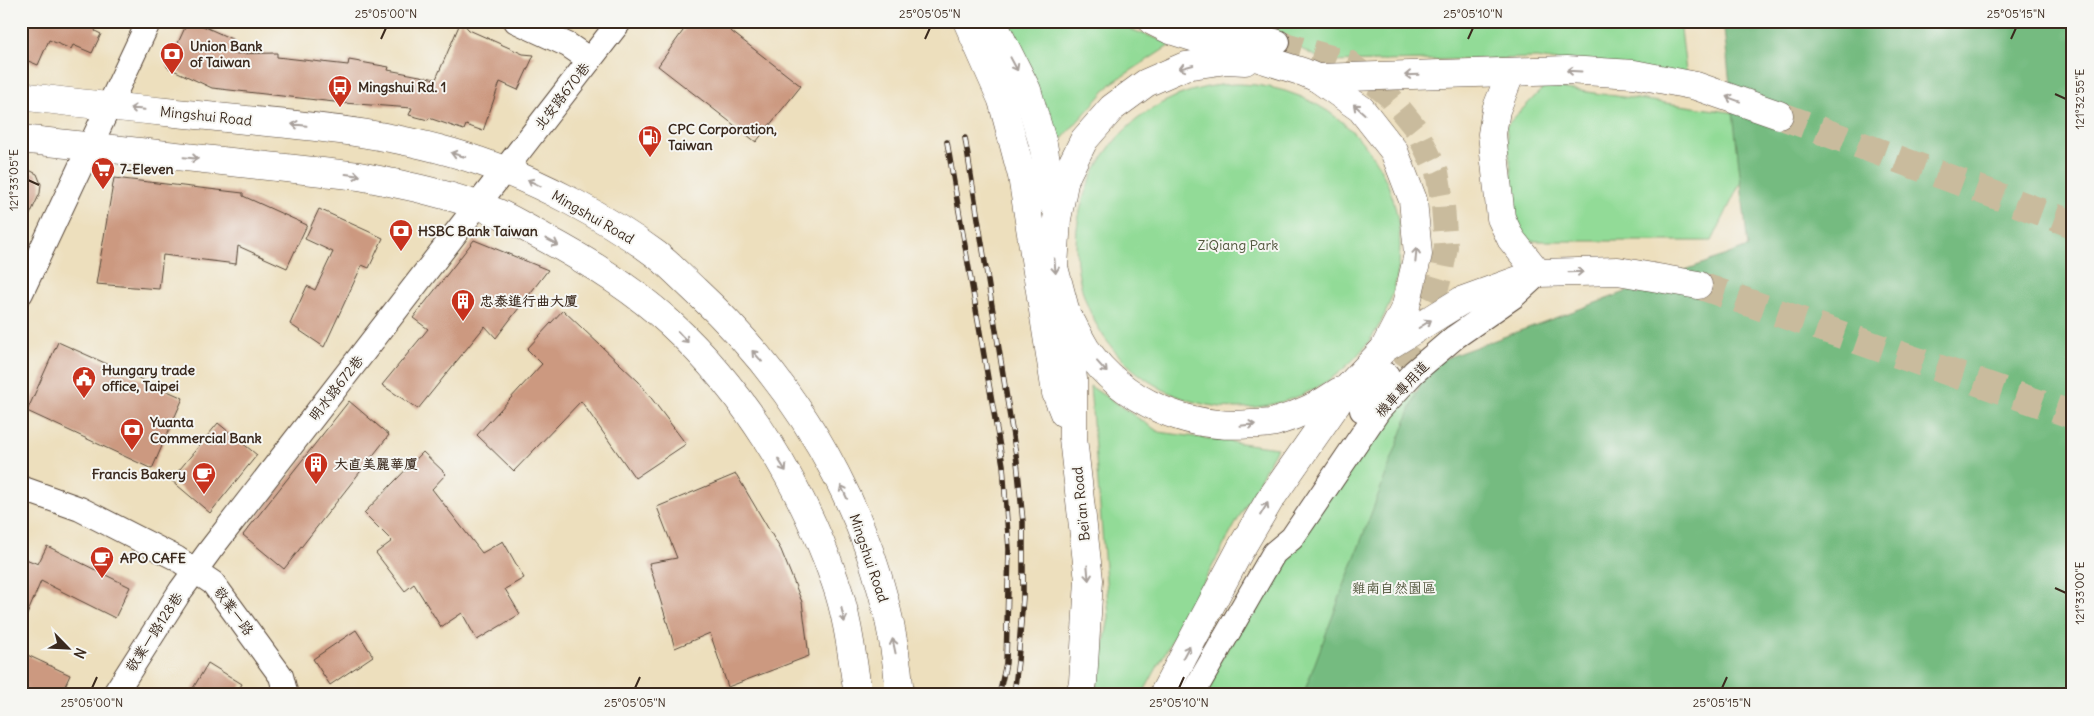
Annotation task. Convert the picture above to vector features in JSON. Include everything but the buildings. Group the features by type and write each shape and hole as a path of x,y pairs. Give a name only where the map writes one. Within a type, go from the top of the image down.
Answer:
{"main road":[{"path":"967,21 1002,100 1022,176 1056,394 1073,438"},
{"name":"Bei'an Road","path":"992,21 1027,90 1043,144 1057,219"},
{"name":"Bei'an Road","path":"1066,312 1086,350 1115,381 1150,405 1190,421 1232,426 1274,422 1314,408 1385,362 1406,306 1418,254 1413,200 1394,151 1361,109 1317,78 1303,72 1274,52 1170,30 1152,21"},
{"name":"Bei'an Road","path":"1080,695 1083,682 1089,580 1073,438 1074,379 1066,312 1054,266 1057,219 1065,178 1084,140 1112,108 1146,83 1185,66 1274,52"},
{"path":"1317,78 1567,70 1634,74 1696,86 1779,115"},
{"path":"1511,72 1496,110 1492,134 1501,218 1511,239 1538,274"},
{"name":"Mingshui Road","path":"21,96 326,127 377,135 478,160 528,180 602,219 658,256 718,312 770,370 804,418 831,464 861,527 882,590 898,664 900,695"},
{"path":"21,139 88,148 359,176 412,186 498,213 566,249 626,287 672,325 723,381 758,426 788,474 814,528 836,582 851,648 858,695"},
{"path":"1385,362 1461,301 1538,274 1618,271 1698,285"},
{"name":"Bei'an Road","path":"1163,695 1240,550 1269,501 1350,385"}],"street":[{"path":"21,292 149,21"},
{"path":"516,21 568,45 590,60"},
{"name":"北安路670巷","path":"477,206 620,21"},
{"path":"1212,21 1274,52"},
{"name":"明水路672巷","path":"195,570 477,206"},
{"name":"機車專用道","path":"1274,553 1292,538 1379,410 1414,372 1455,337 1514,296 1538,274"},
{"name":"機車專用道","path":"1192,695 1274,553 1282,529 1318,474 1385,362"},
{"name":"敬業一路","path":"21,488 80,509 195,570 214,583 281,676 286,695"},
{"name":"敬業一路128巷","path":"114,695 195,570"}],"green space":[{"path":"999,21 1107,21 1172,44 1112,83 1060,141"},
{"path":"1248,21 1680,21 1687,80 1537,58 1326,62"},
{"path":"1723,21 2073,21 2073,695 1303,695 1427,365 1748,247"},
{"name":"ZiQiang Park","path":"1222,84 1254,84 1285,91 1315,103 1341,120 1364,143 1381,169 1388,184 1397,214 1400,246 1397,278 1388,308 1381,323 1364,349 1341,372 1315,389 1285,401 1254,408 1222,408 1191,401 1161,389 1135,372 1112,349 1095,323 1083,293 1076,262 1076,230 1083,199 1095,169 1112,143 1135,120 1161,103 1191,91"},
{"path":"1545,86 1772,118 1712,241 1519,241 1506,126"},
{"name":"雞南自然園區","path":"1435,384 1462,695 1198,695 1316,513 1399,398"},
{"path":"1090,386 1159,432 1277,448 1142,695 1095,695 1109,617"}],"tunnel":[{"path":"1278,42 1349,62 1391,98 1416,129 1437,172 1443,206 1446,247 1441,274 1434,297 1416,334 1387,375"},
{"path":"1779,115 2073,224"},
{"path":"1698,285 2073,415"}],"railway":[{"path":"965,138 1017,461 1023,522 1023,597 1014,695"},
{"path":"947,142 1003,465 1009,549 1006,663 999,695"}],"place":[{"name":"Union Bank of Taiwan","path":"172,75"},
{"name":"Mingshui Rd. 1","path":"340,108"},
{"name":"CPC Corporation, Taiwan","path":"650,158"},
{"name":"7-Eleven","path":"103,190"},
{"name":"HSBC Bank Taiwan","path":"401,252"},
{"name":"忠泰進行曲大廈","path":"463,322"},
{"name":"Hungary trade office, Taipei","path":"84,399"},
{"name":"Yuanta Commercial Bank","path":"132,451"},
{"name":"大直美麗華廈","path":"316,485"},
{"name":"Francis Bakery","path":"204,495"},
{"name":"APO CAFE","path":"102,579"}]}
